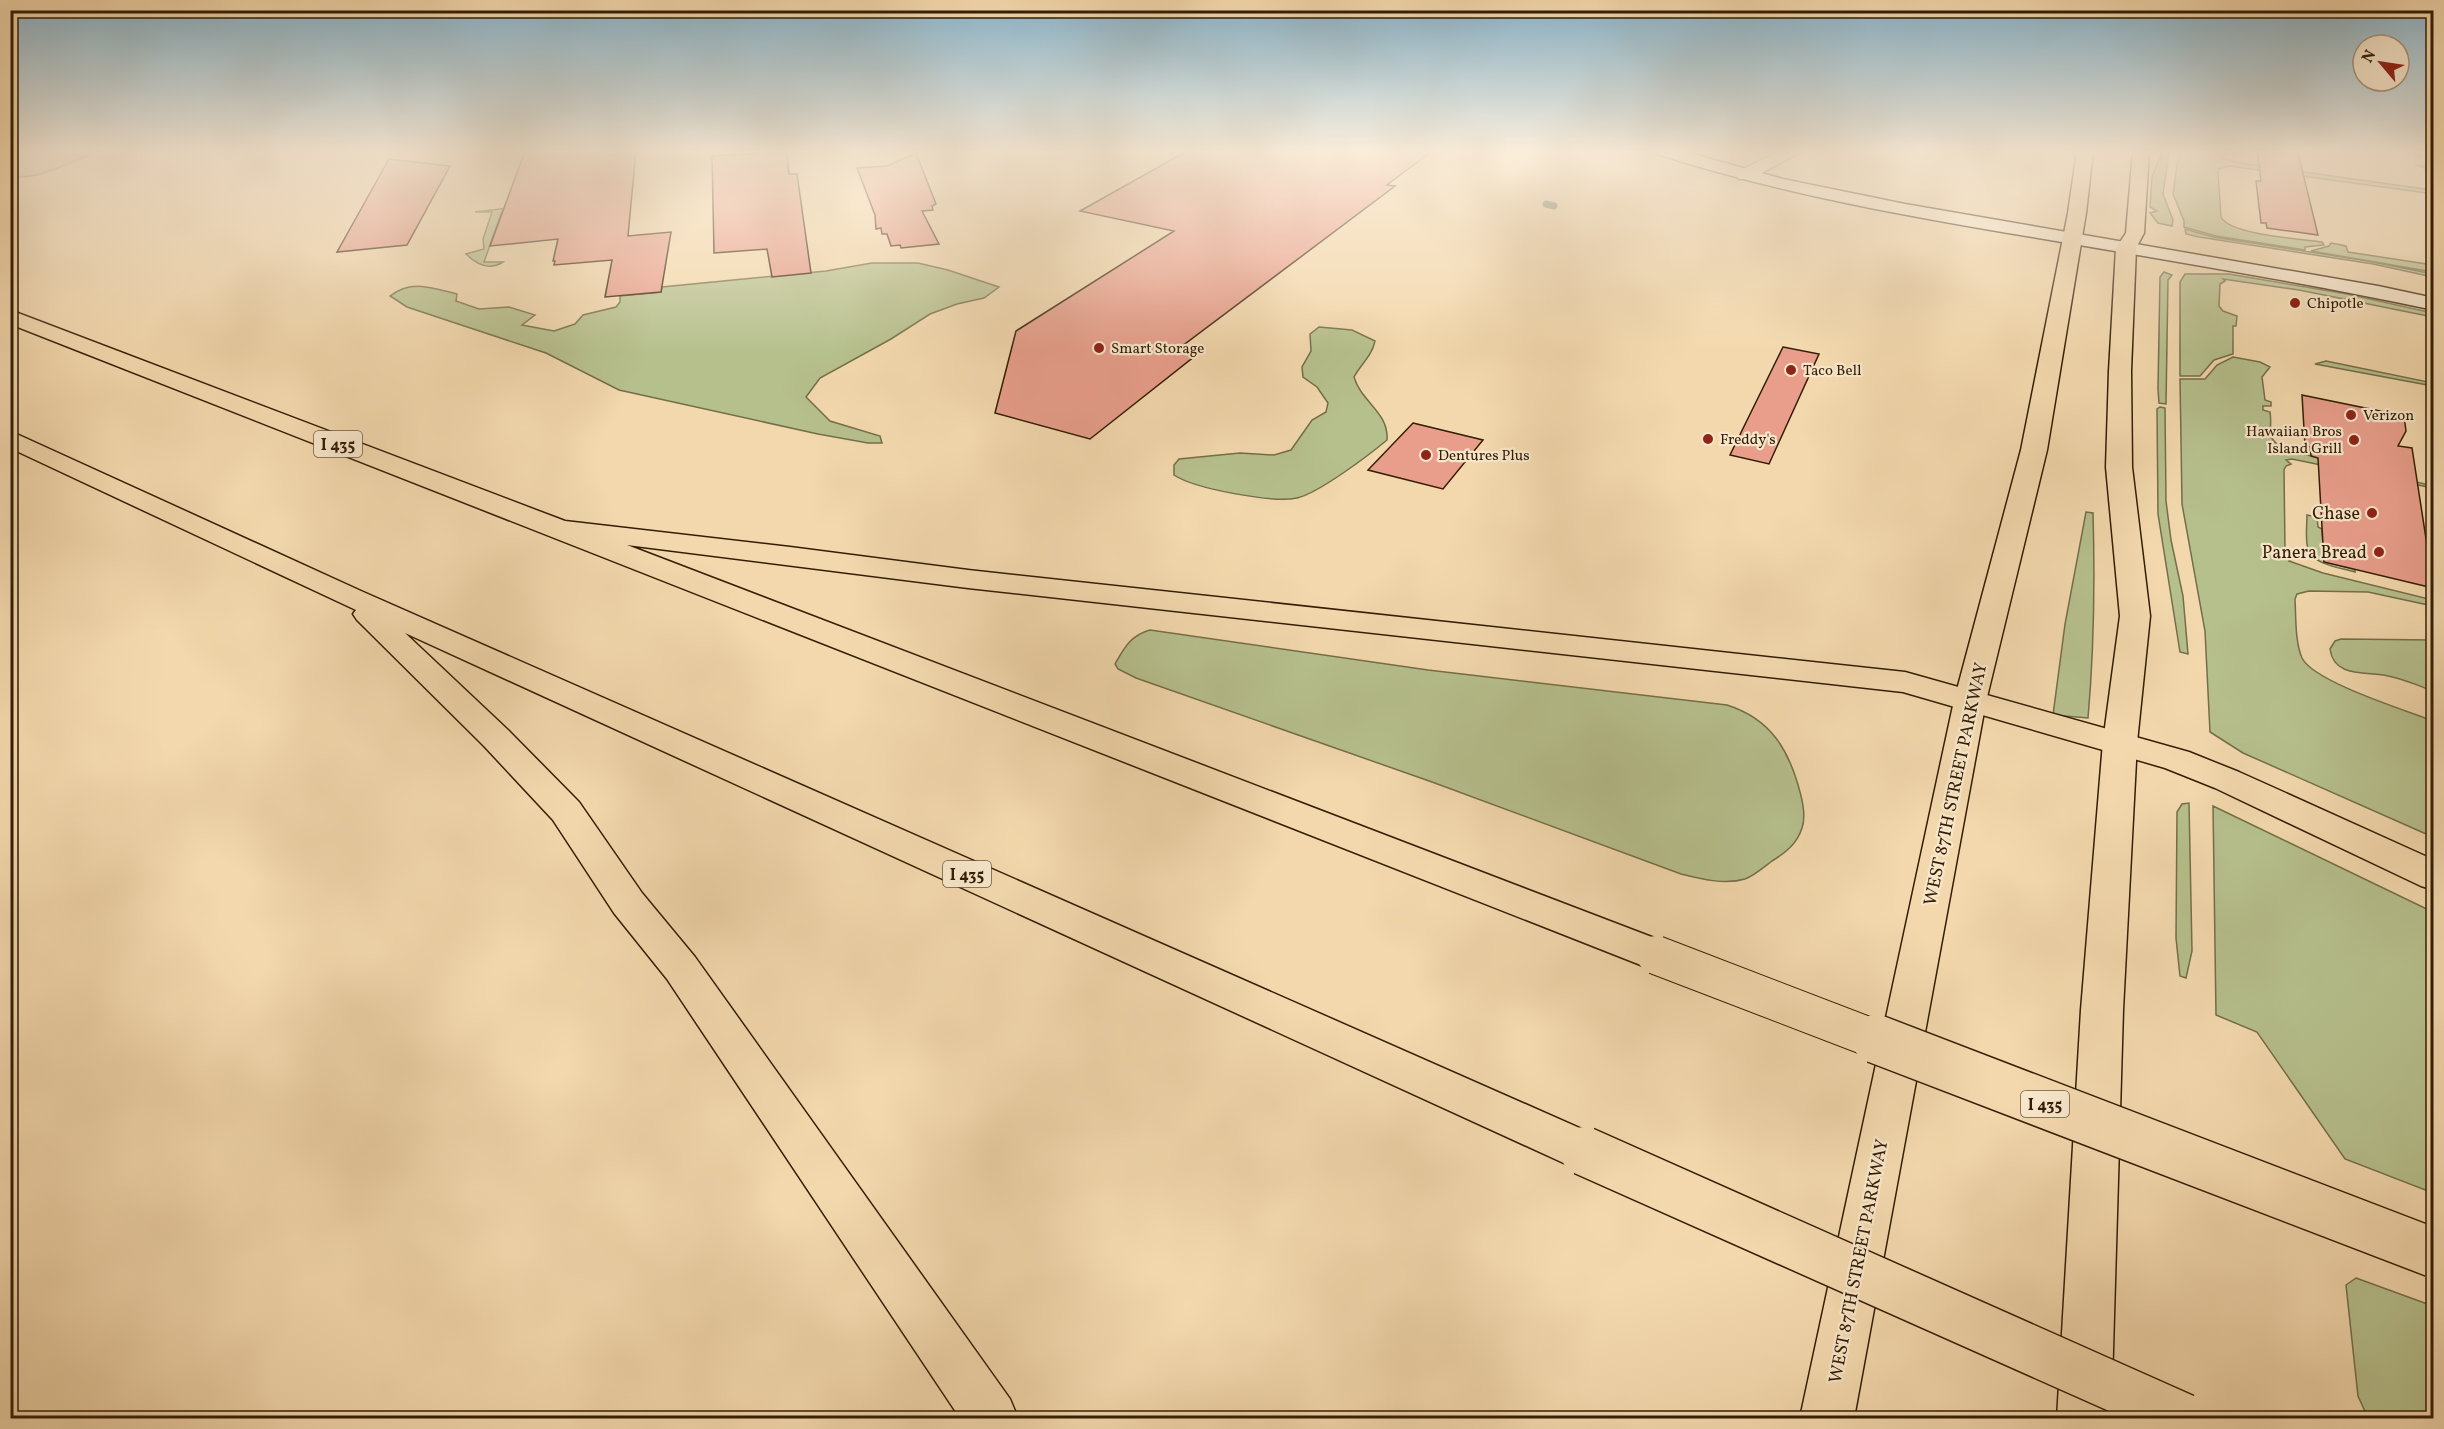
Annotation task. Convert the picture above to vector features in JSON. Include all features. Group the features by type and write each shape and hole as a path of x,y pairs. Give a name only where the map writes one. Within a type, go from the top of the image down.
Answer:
{"main road":[{"name":"WEST 87TH STREET PARKWAY","path":"1827,1419 1970,701 2034,450 2074,218"},
{"path":"2084,1419 2102,1010 2120,742 2135,616 2119,467 2120,371 2133,218"},
{"name":"I 435","path":"10,316 1656,955 2433,1253"},
{"name":"I 435","path":"10,438 351,597 2184,1419"},
{"path":"554,528 790,555 968,579 1905,682 2177,760 2228,780 2433,876"},
{"path":"351,597 496,738 566,811 628,903 681,968 991,1419"}],"street":[{"path":"1972,218 2130,241 2433,304"},
{"path":"2130,241 2381,273"},
{"path":"2315,279 2342,280 2433,293"}],"green space":[{"path":"490,218 500,218 484,262 503,262 493,266 483,265 466,254 484,249 483,239"},
{"path":"2154,218 2172,218 2173,220 2172,226 2158,223"},
{"path":"2183,218 2222,218 2227,223 2251,232 2322,242 2324,245 2305,247 2305,250 2216,236 2184,227"},
{"path":"2185,229 2213,237 2368,261 2433,274 2433,277 2373,264 2199,237 2186,234"},
{"path":"2331,243 2346,246 2348,252 2433,265 2433,272 2311,251 2329,246"},
{"path":"872,263 918,263 948,270 999,287 984,298 957,304 930,314 891,339 820,378 806,397 830,421 880,436 882,443 868,443 818,434 619,390 546,353 407,307 390,296 406,288 422,286 457,294 456,301 479,309 509,307 535,315 522,325 554,331 575,324 583,315 616,307 620,302 620,296 661,292 662,287 826,271"},
{"path":"2164,272 2172,275 2168,280 2166,404 2159,403 2158,389 2160,277"},
{"path":"2185,274 2229,274 2347,294 2433,313 2433,317 2299,290 2223,279 2225,281 2220,284 2219,306 2223,311 2237,316 2236,326 2233,326 2233,354 2214,360 2200,376 2180,376 2180,282"},
{"path":"1319,327 1352,330 1375,341 1369,356 1354,377 1362,393 1384,422 1387,440 1318,489 1297,498 1234,494 1199,485 1174,475 1174,465 1179,459 1240,453 1274,455 1291,450 1312,420 1326,412 1328,403 1317,387 1303,377 1302,367 1311,351 1310,334"},
{"path":"2233,357 2260,362 2270,367 2262,377 2265,400 2271,402 2271,406 2263,406 2263,410 2270,412 2272,437 2278,445 2284,448 2281,450 2433,486 2433,488 2292,459 2286,460 2291,464 2284,470 2285,550 2292,559 2289,561 2323,573 2433,600 2433,606 2368,592 2309,591 2297,594 2295,599 2298,645 2302,658 2310,667 2341,686 2433,721 2433,837 2243,753 2210,732 2205,631 2182,504 2180,379 2205,379 2217,365"},
{"path":"2326,361 2433,383 2433,386 2315,364"},
{"path":"2165,408 2166,501 2171,540 2183,596 2188,654 2180,652 2158,514 2157,409"},
{"path":"2086,512 2093,513 2094,565 2093,641 2088,718 2053,715 2065,624"},
{"path":"2307,515 2317,517 2318,527 2322,529 2324,562 2355,569 2355,572 2328,565 2311,554 2307,541"},
{"path":"1150,630 1428,670 1727,705 1742,711 1767,728 1784,750 1796,777 1801,796 1804,815 1802,828 1797,839 1786,851 1745,879 1721,881 1681,874 1432,782 1136,678 1118,669 1115,664 1129,643 1138,635"},
{"path":"2341,639 2433,640 2433,691 2394,677 2345,669 2333,659 2330,649 2335,641"},
{"path":"2189,803 2192,951 2186,978 2180,976 2176,938 2177,812 2182,804"},
{"path":"2213,806 2433,912 2433,1193 2345,1159 2257,1032 2216,1015"},
{"path":"2356,1278 2433,1306 2433,1418 2368,1418 2358,1396 2346,1285"}],"building":[{"path":"356,218 422,218 407,245 337,252"},
{"path":"500,218 630,218 628,236 671,232 661,292 605,297 612,260 554,265 558,239 490,246"},
{"path":"713,218 803,218 811,273 772,277 767,249 714,253"},
{"path":"875,218 925,218 939,244 901,248 900,245 891,246 887,234 882,234 881,228 876,229"},
{"name":"Smart Storage","path":"1111,218 1353,218 1181,347 1200,352 1090,439 995,413 1016,331 1174,231"},
{"path":"2260,218 2314,218 2318,235 2267,228 2266,223 2261,223"},
{"path":"1783,347 1819,354 1769,464 1730,455"},
{"path":"2302,395 2404,416 2406,431 2398,446 2412,448 2427,545 2433,546 2433,588 2324,562 2318,458 2311,456 2310,447 2305,446"},
{"name":"Dentures Plus","path":"1413,423 1483,440 1443,489 1368,470"}],"place":[{"name":"Chipotle","path":"2295,303"},
{"name":"Smart Storage","path":"1099,348"},
{"name":"Taco Bell","path":"1791,370"},
{"name":"Verizon","path":"2351,415"},
{"name":"Freddy's","path":"1708,439"},
{"name":"Hawaiian Bros Island Grill","path":"2354,440"},
{"name":"Dentures Plus","path":"1426,455"},
{"name":"Chase","path":"2372,513"},
{"name":"Panera Bread","path":"2379,552"}]}
